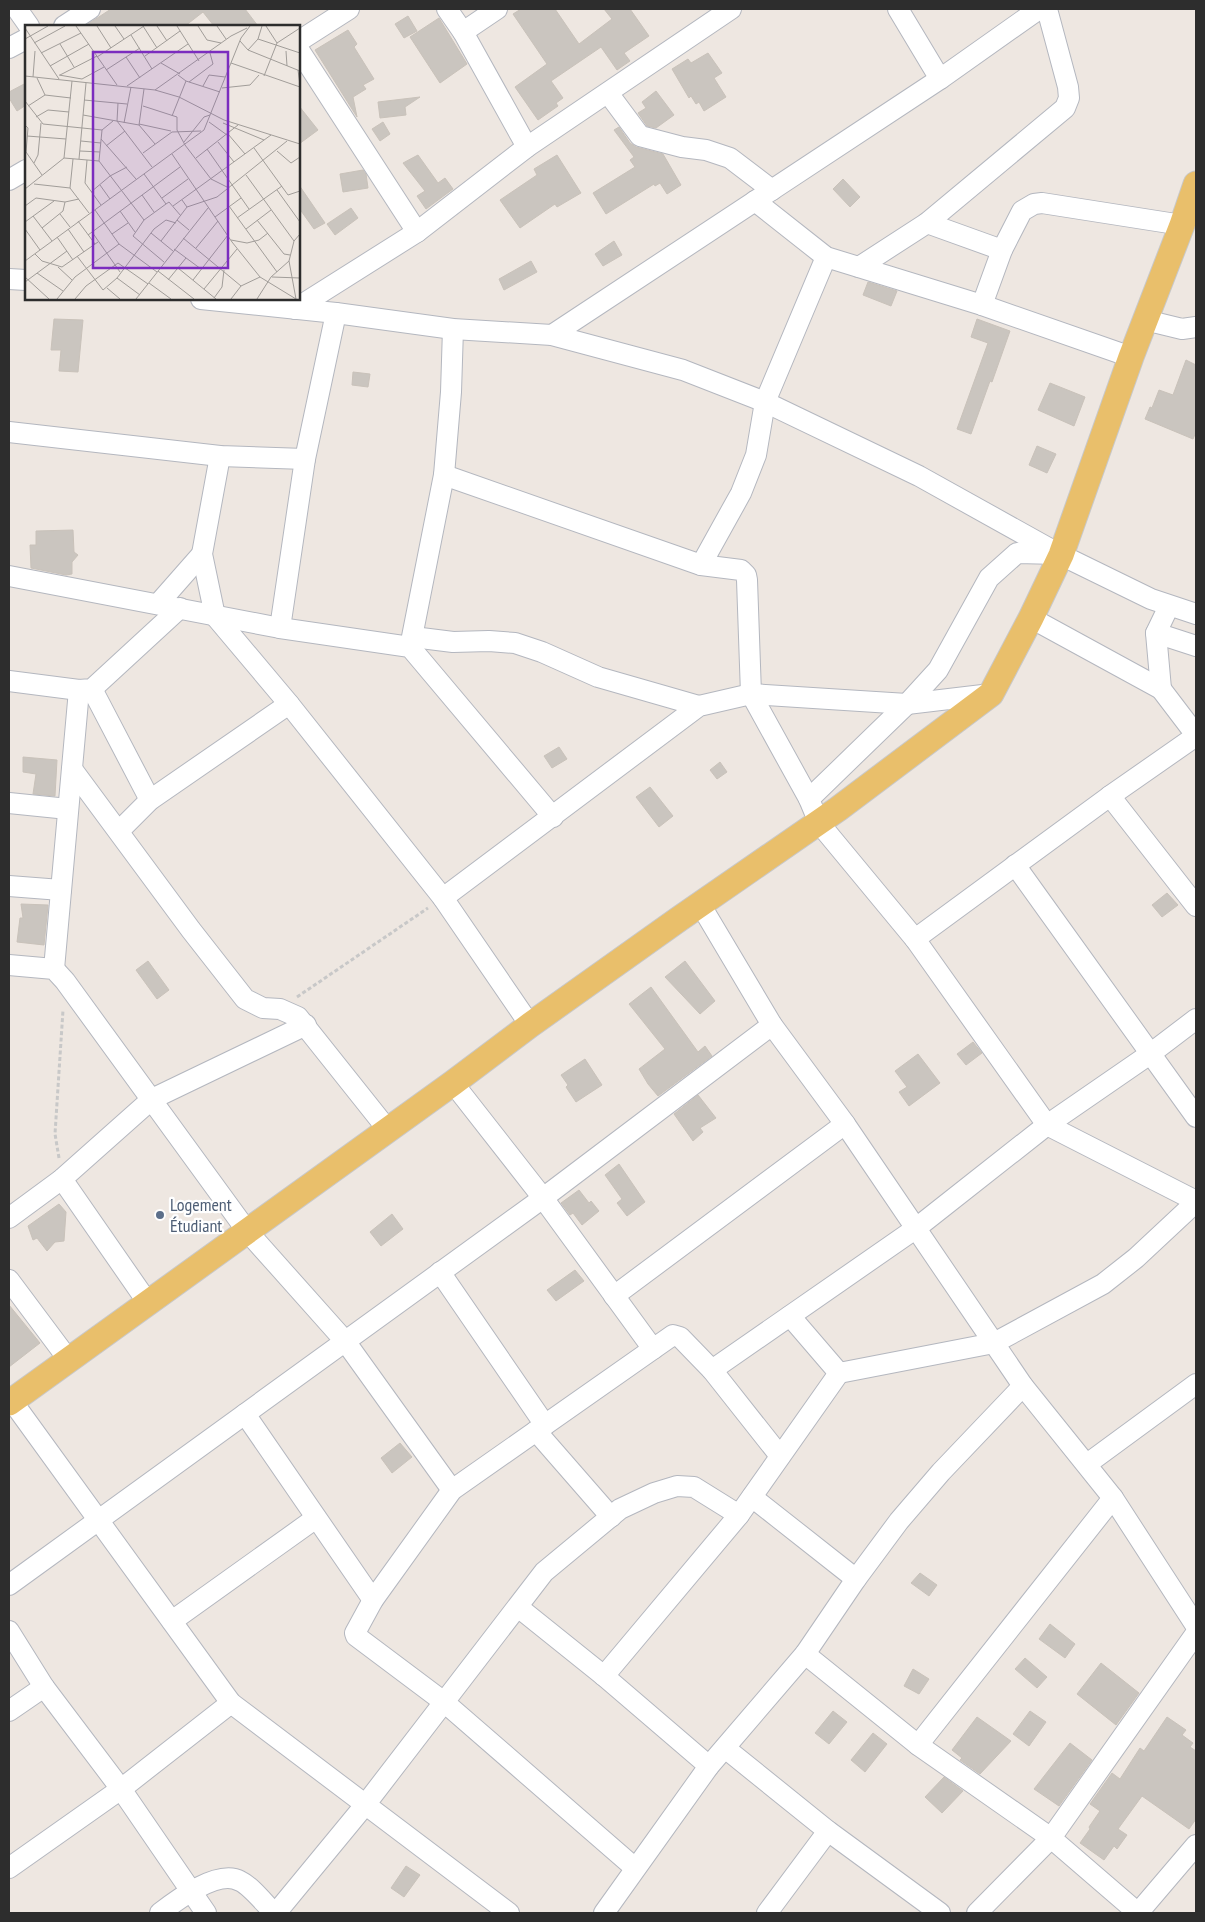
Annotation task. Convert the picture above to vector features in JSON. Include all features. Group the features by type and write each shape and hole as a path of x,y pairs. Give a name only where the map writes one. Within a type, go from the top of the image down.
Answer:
{"main road":[{"path":"10,1402 453,1083 530,1025 700,904 819,823 991,694 1031,618 1061,554 1131,357 1196,184"}],"street":[{"path":"17,9 28,25"},
{"path":"66,25 90,9"},
{"path":"300,40 349,9"},
{"path":"447,9 463,32 526,147"},
{"path":"463,32 497,9"},
{"path":"295,309 417,232 526,147 731,9"},
{"path":"898,9 940,79"},
{"path":"552,336 940,79 1039,9"},
{"path":"859,267 926,223 1065,108 1069,98 1068,87 1047,9"},
{"path":"9,48 25,40"},
{"path":"300,52 417,232"},
{"path":"608,93 640,136 682,147 706,150 730,158 772,190"},
{"path":"9,180 25,171"},
{"path":"755,202 826,257 982,305 1131,357"},
{"path":"982,305 1002,250 1022,211 1034,204 1042,203 1182,225"},
{"path":"926,223 1002,250"},
{"path":"702,565 741,492 752,465 765,402 826,257"},
{"path":"9,279 25,280"},
{"path":"220,300 453,329 552,336 683,370 765,402 919,476 1061,554 1151,600 1196,614"},
{"path":"280,628 305,460 336,313"},
{"path":"1145,320 1182,329 1196,327"},
{"path":"453,329 451,392 444,475 412,642 553,817"},
{"path":"9,432 220,456 305,460"},
{"path":"220,456 202,554 215,616 289,704 443,898 530,1025"},
{"path":"444,475 702,565 740,570 746,574 751,694 809,799 819,823 915,939 1047,1125 1196,1201 1136,1258 1102,1284 994,1343 840,1373 739,1515 604,1676"},
{"path":"809,799 907,704 938,670 989,578 1017,553 1061,554"},
{"path":"158,604 202,554"},
{"path":"9,576 280,628 412,642 515,642 598,677 699,706"},
{"path":"1161,688 1156,633 1169,606"},
{"path":"180,608 85,689 72,769 68,809 61,890 60,975 247,1231 345,1341 452,1490"},
{"path":"915,939 1196,735 1161,688 1031,618"},
{"path":"1156,633 1196,646"},
{"path":"9,681 85,689"},
{"path":"85,689 150,800"},
{"path":"443,898 699,706 751,694 907,704 991,694"},
{"path":"119,831 150,800 289,704"},
{"path":"72,769 191,930 246,999 263,1008 280,1009 298,1017 388,1130"},
{"path":"1110,796 1196,906"},
{"path":"9,804 68,809"},
{"path":"1015,865 1196,1117"},
{"path":"9,886 61,890"},
{"path":"700,904 772,1025 845,1124 915,1230 1023,1386 1113,1498 1196,1626"},
{"path":"9,965 60,975"},
{"path":"712,1370 915,1230 1047,1125 1150,1054 1196,1019"},
{"path":"9,1218 62,1179 152,1099 306,1025"},
{"path":"9,1584 543,1198 772,1025"},
{"path":"453,1083 543,1198 653,1349"},
{"path":"614,1296 845,1124"},
{"path":"62,1179 148,1303"},
{"path":"440,1272 540,1428 611,1517"},
{"path":"9,1280 68,1359"},
{"path":"790,1316 840,1373"},
{"path":"635,1868 444,1702 356,1636 356,1629 373,1600 452,1490 673,1335 680,1337 712,1370 780,1456"},
{"path":"1087,1464 1196,1384"},
{"path":"604,1913 709,1766 805,1654 856,1579 899,1521 941,1472 1023,1386"},
{"path":"10,1402 231,1704 509,1913"},
{"path":"245,1414 373,1600"},
{"path":"160,1913 191,1891 233,1878 242,1881 275,1913 365,1805 544,1572 620,1509 654,1493 677,1486 694,1487 739,1515"},
{"path":"752,1497 856,1579"},
{"path":"918,1746 1113,1498"},
{"path":"172,1622 316,1518"},
{"path":"518,1607 604,1676 709,1766"},
{"path":"9,1631 44,1687 122,1789 206,1913"},
{"path":"977,1913 1051,1838 1196,1633"},
{"path":"805,1654 918,1746 1051,1838 1138,1913 1196,1845"},
{"path":"12,1702 44,1687"},
{"path":"9,1868 122,1789 231,1704"},
{"path":"725,1748 828,1831 940,1913"},
{"path":"767,1913 828,1831"}],"path":[{"path":"280,1009 443,898"},
{"path":"60,975 55,1134 62,1179"}],"building":[{"path":"111,9 245,9 257,25 213,25 203,12 186,25 87,25"},
{"path":"521,9 555,9 579,44 612,19 604,9 630,9 649,36 624,53 630,61 617,70 601,47 551,81 563,98 556,103 558,106 538,120 515,87 547,64 513,14"},
{"path":"408,16 417,31 404,38 395,24"},
{"path":"439,18 467,64 440,83 410,37"},
{"path":"348,30 357,44 354,47 374,79 363,85 366,89 353,97 357,117 315,50"},
{"path":"708,53 722,73 714,78 726,97 704,111 699,102 696,104 691,96 689,98 672,69 688,59 691,63"},
{"path":"25,84 25,106 17,111 9,98 9,92"},
{"path":"656,91 674,115 656,128 647,126 638,113 646,108 642,102"},
{"path":"420,97 405,107 406,115 380,118 378,102"},
{"path":"300,107 318,130 300,143"},
{"path":"383,122 390,134 380,141 372,129"},
{"path":"619,127 630,143 636,147 663,154 681,185 667,194 660,183 655,186 654,184 606,214 593,193 635,167 630,160 634,157 614,130"},
{"path":"418,155 438,183 445,178 453,189 426,209 417,196 425,191 403,163"},
{"path":"557,155 581,193 557,207 555,204 520,228 500,200 537,175 534,169"},
{"path":"363,170 366,174 368,188 343,192 340,174"},
{"path":"843,179 860,197 850,207 833,189"},
{"path":"300,186 325,223 314,229 300,209"},
{"path":"351,208 358,218 335,235 327,224"},
{"path":"614,241 622,255 603,266 595,254"},
{"path":"531,261 537,272 504,290 499,279"},
{"path":"868,282 897,291 891,306 863,295"},
{"path":"54,319 83,320 78,372 59,371 61,350 51,350"},
{"path":"977,319 1010,331 971,434 957,429 988,343 971,337"},
{"path":"1186,360 1196,365 1196,432 1193,439 1145,419 1150,407 1152,408 1159,390 1173,395"},
{"path":"353,372 370,374 368,387 352,385"},
{"path":"1050,383 1085,397 1074,426 1038,410"},
{"path":"1037,446 1056,454 1047,473 1029,465"},
{"path":"73,530 74,552 78,555 72,562 72,574 66,575 31,568 30,545 36,545 36,531"},
{"path":"559,747 567,759 552,768 544,756"},
{"path":"23,757 57,760 55,796 33,794 36,774 23,772"},
{"path":"720,762 727,772 717,779 710,770"},
{"path":"650,787 673,816 659,827 636,797"},
{"path":"1167,893 1178,905 1162,917 1152,905"},
{"path":"21,904 48,905 44,945 17,942 20,918 23,918"},
{"path":"148,961 169,990 157,999 136,970"},
{"path":"685,961 715,1001 700,1014 665,977"},
{"path":"651,987 698,1052 705,1046 712,1056 658,1096 639,1069 665,1049 629,1004"},
{"path":"973,1042 982,1053 966,1065 957,1054"},
{"path":"918,1054 940,1083 909,1106 899,1092 907,1087 895,1071"},
{"path":"585,1059 602,1085 576,1102 561,1075"},
{"path":"698,1095 716,1118 700,1128 703,1132 693,1141 674,1114"},
{"path":"619,1164 645,1202 627,1216 617,1203 622,1199 605,1175"},
{"path":"579,1190 589,1203 591,1201 599,1211 582,1225 573,1213 570,1215 561,1203"},
{"path":"59,1204 66,1212 64,1241 55,1242 47,1251 37,1238 33,1240 28,1226"},
{"path":"392,1214 403,1229 381,1246 370,1232"},
{"path":"575,1270 584,1281 556,1301 547,1290"},
{"path":"9,1305 40,1343 9,1367"},
{"path":"400,1443 412,1457 392,1473 381,1458"},
{"path":"920,1573 937,1585 929,1596 911,1583"},
{"path":"1050,1624 1075,1644 1065,1658 1039,1639"},
{"path":"1025,1658 1047,1677 1037,1688 1015,1669"},
{"path":"1101,1663 1139,1693 1116,1725 1077,1694"},
{"path":"913,1669 929,1679 919,1694 904,1686"},
{"path":"833,1711 847,1722 829,1744 815,1733"},
{"path":"1030,1711 1046,1722 1029,1746 1013,1734"},
{"path":"977,1717 1011,1741 980,1774 960,1760 962,1758 952,1750"},
{"path":"1167,1717 1186,1730 1182,1735 1193,1743 1190,1747 1196,1751 1196,1819 1189,1829 1142,1796 1118,1829 1127,1835 1117,1849 1114,1846 1104,1860 1080,1843 1100,1811 1090,1804 1112,1773 1120,1779 1140,1748 1144,1751"},
{"path":"873,1733 887,1744 865,1772 851,1760"},
{"path":"1070,1743 1092,1760 1059,1806 1034,1789"},
{"path":"944,1777 963,1791 942,1813 925,1797"},
{"path":"406,1866 420,1875 404,1897 391,1888"}],"place":[{"name":"Logement Étudiant","path":"160,1215"}]}
